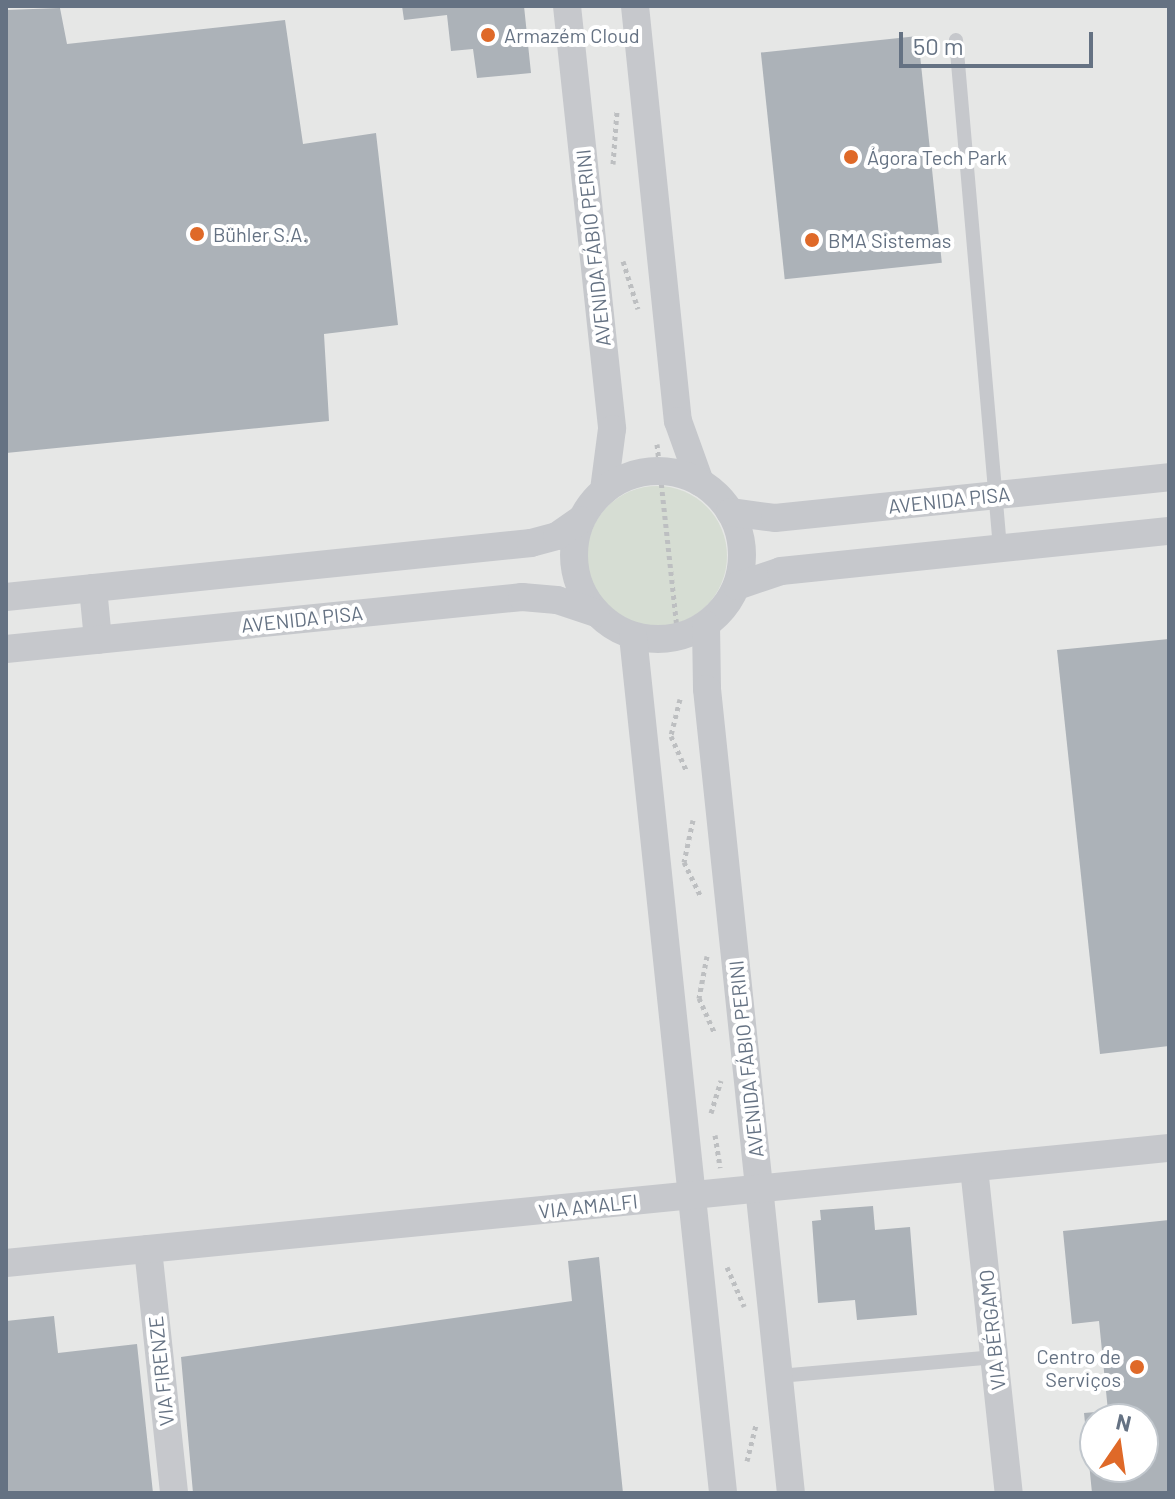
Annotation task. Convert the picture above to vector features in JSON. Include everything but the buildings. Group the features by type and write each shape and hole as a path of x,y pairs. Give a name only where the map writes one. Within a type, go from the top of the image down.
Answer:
{"street":[{"name":"AVENIDA FÁBIO PERINI","path":"567,6 612,429 604,490"},
{"path":"635,6 678,421 700,482"},
{"path":"6,597 531,543 557,536 580,520 604,490 658,460 700,482 730,512 742,548 737,586 706,625 678,638 633,636 596,613 576,579 573,559 580,520"},
{"name":"AVENIDA PISA","path":"730,512 775,518 1169,477"},
{"path":"737,586 781,571 1169,531"},
{"path":"93,588 98,640"},
{"name":"AVENIDA PISA","path":"6,649 522,597 557,600 596,613"},
{"name":"AVENIDA FÁBIO PERINI","path":"706,625 707,689 791,1493"},
{"path":"633,636 723,1493"},
{"name":"VIA AMALFI","path":"6,1263 1169,1148"},
{"name":"VIA BÉRGAMO","path":"974,1168 1009,1493"},
{"name":"VIA FIRENZE","path":"148,1249 174,1493"}],"lane":[{"path":"956,40 1000,548"},
{"path":"779,1376 995,1357"}],"path":[{"path":"658,460 675,611"},
{"path":"640,695 682,691 671,736 692,784"},
{"path":"695,809 684,862 707,912"},
{"path":"710,939 699,998 721,1048"},
{"path":"723,1073 711,1111 724,1192"},
{"path":"721,1253 748,1316"},
{"path":"745,1472 757,1420"}],"shaded area":[{"path":"6,6 1169,6 1169,1493 6,1493"},
{"path":"657,486 684,491 707,506 722,529 727,556 722,583 707,606 684,621 657,626 630,621 607,606 592,583 587,556 592,529 607,506 630,491"}],"place":[{"name":"Armazém Cloud","path":"488,35"},
{"name":"Ágora Tech Park","path":"851,157"},
{"name":"Bühler S.A.","path":"197,234"},
{"name":"BMA Sistemas","path":"812,240"},
{"name":"Centro de Serviços","path":"1137,1367"}]}
